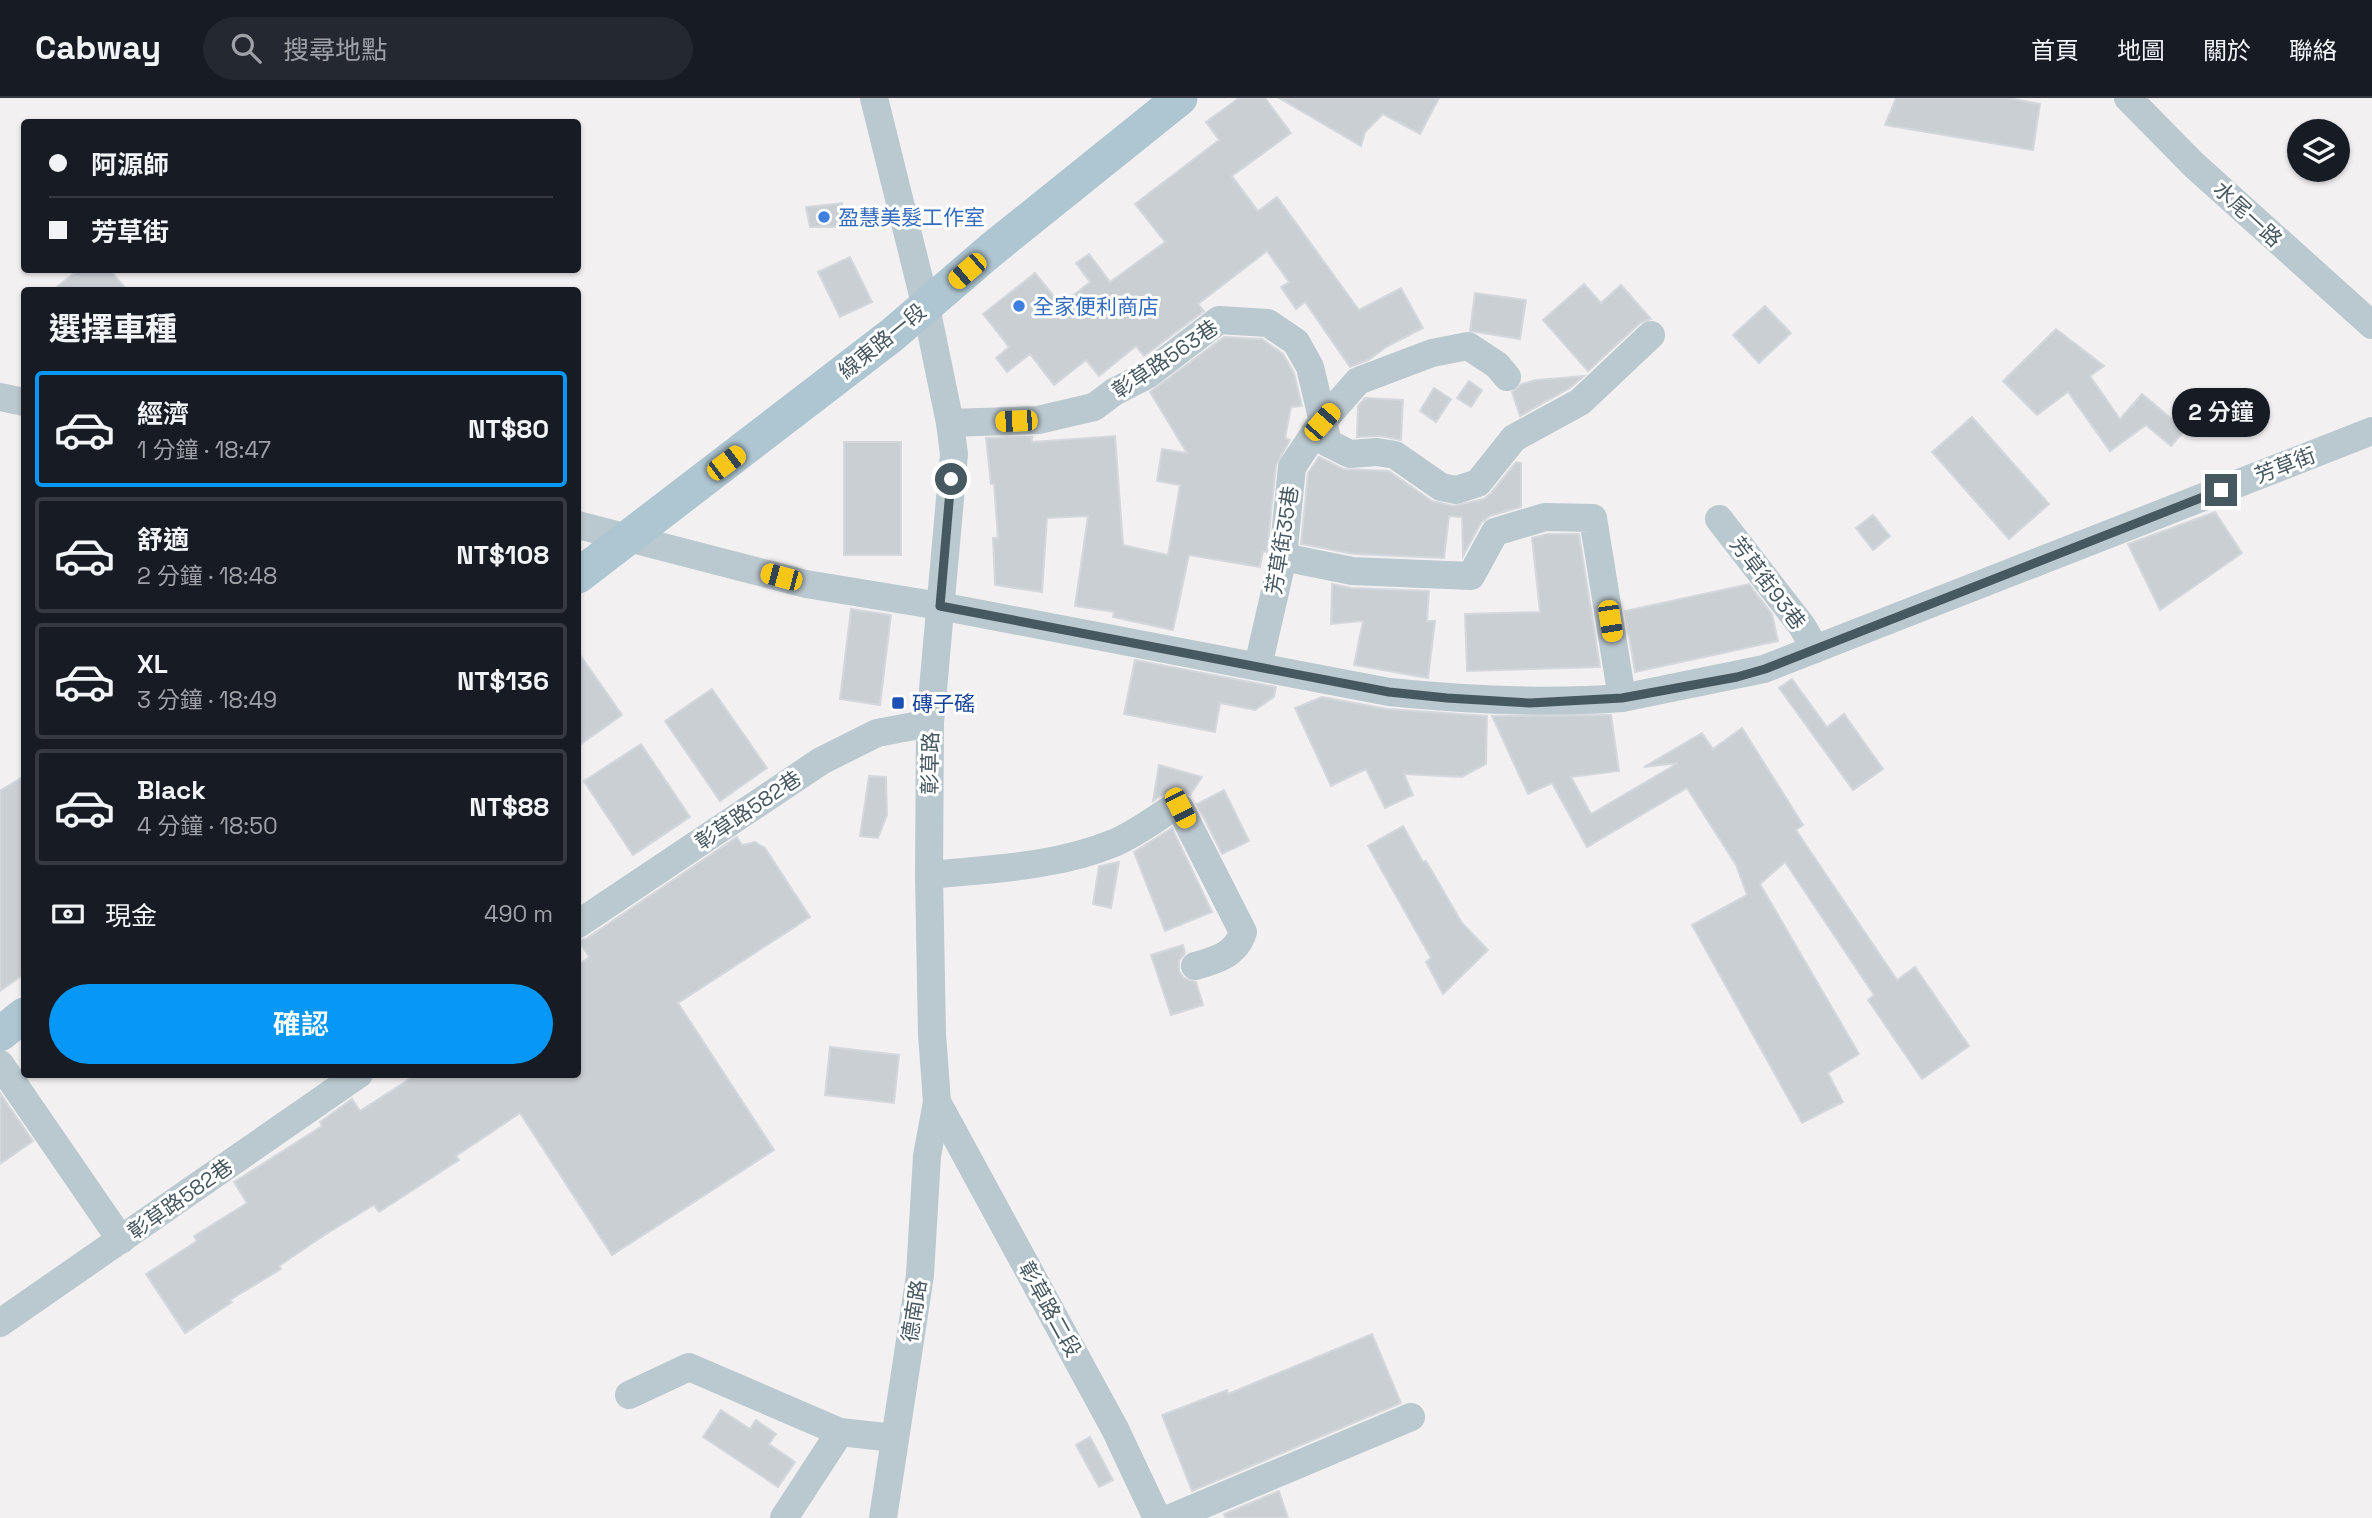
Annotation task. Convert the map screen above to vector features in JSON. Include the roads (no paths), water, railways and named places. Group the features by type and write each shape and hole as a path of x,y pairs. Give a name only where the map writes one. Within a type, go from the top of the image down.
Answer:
{"main road":[{"name":"線東路一段","path":"581,574 838,377 1180,98"},
{"path":"0,1034 21,1017"}],"street":[{"name":"彰草路","path":"874,98 926,307 954,454 930,723 929,875 932,1034 937,1102"},
{"name":"水尾一路","path":"2128,98 2194,165 2372,325"},
{"name":"彰草路563巷","path":"950,423 1038,420 1094,407 1147,375 1219,320 1268,323 1296,342 1310,367 1328,443 1350,454 1377,452 1395,455 1441,487 1456,490 1478,483 1514,438 1580,402 1651,335"},
{"name":"芳草街35巷","path":"1258,666 1283,557 1292,467 1322,422 1357,381 1432,353 1468,346 1497,365 1507,377"},
{"path":"0,397 21,401"},
{"name":"芳草街","path":"581,526 806,584 940,606 1389,692 1530,703 1622,698 1737,677 1765,669 2372,431"},
{"path":"1283,557 1352,571 1471,576 1495,532 1545,517 1593,518 1622,698"},
{"name":"芳草街93巷","path":"1719,519 1802,626 1815,649"},
{"name":"彰草路582巷","path":"581,922 821,761 877,733 930,723"},
{"path":"929,875 1015,867 1077,855 1116,842 1174,807 1180,808 1243,932 1241,941 1232,951 1218,960 1195,966"},
{"path":"0,1064 121,1240"},
{"name":"彰草路582巷","path":"0,1323 353,1078"},
{"name":"德南路","path":"883,1518 920,1275 927,1156 937,1102"},
{"name":"彰草路二段","path":"937,1102 1115,1429 1157,1518"},
{"path":"629,1395 689,1367 840,1432 894,1438"},
{"path":"1171,1518 1411,1417"},
{"path":"784,1518 840,1432"}],"place":[{"name":"盈慧美髮工作室","path":"824,217"},
{"name":"全家便利商店","path":"1019,306"},
{"name":"磚子磘","path":"898,703"}]}
